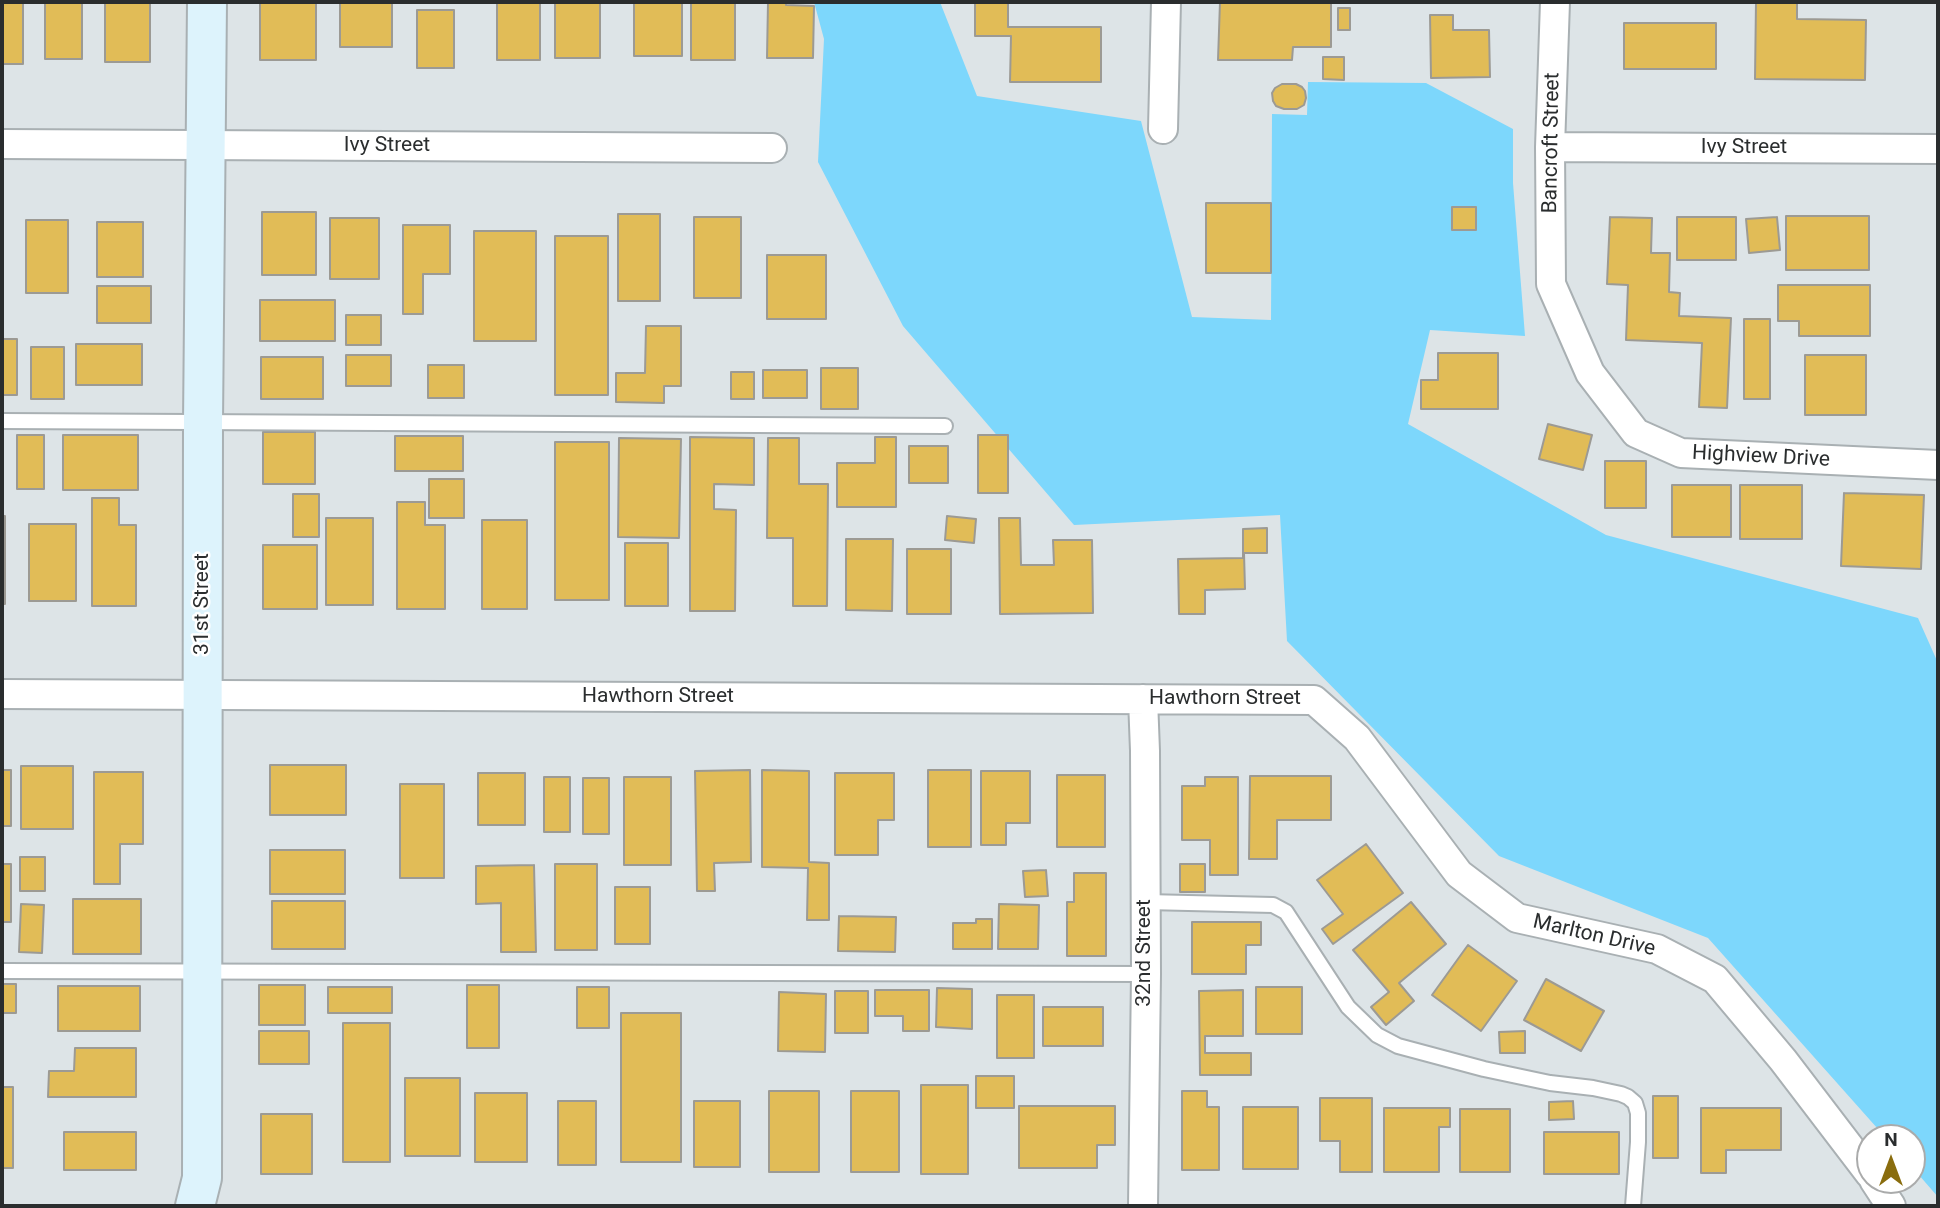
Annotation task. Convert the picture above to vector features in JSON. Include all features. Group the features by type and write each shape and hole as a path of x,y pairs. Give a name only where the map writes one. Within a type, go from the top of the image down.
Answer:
{"street":[{"name":"31st Street","path":"195,1206 202,1178 203,422 207,2"},
{"path":"1163,129 1166,2"},
{"name":"Bancroft Street","path":"1551,284 1550,147 1555,2"},
{"name":"Ivy Street","path":"2,144 772,148"},
{"name":"Ivy Street","path":"1550,147 1938,149"},
{"name":"Highview Drive","path":"1551,284 1590,373 1636,433 1681,453 1938,465"},
{"name":"Hawthorn Street","path":"2,694 1314,700"},
{"name":"32nd Street","path":"1143,699 1146,902 1143,1206"},
{"name":"Marlton Drive","path":"1314,700 1357,738 1459,874 1517,918 1657,948 1715,979 1783,1060 1856,1156"}],"lane":[{"path":"2,421 945,426"},
{"path":"1146,902 1273,905 1286,912 1349,1007 1377,1035 1398,1046 1484,1069 1550,1083 1593,1088 1628,1097 1635,1103 1638,1113 1633,1206"},
{"path":"2,971 1146,975"}],"shaded area":[{"path":"814,2 940,2 977,96 1141,121 1192,317 1271,320 1272,114 1307,115 1308,82 1426,83 1513,129 1513,183 1525,336 1430,330 1408,424 1606,535 1918,618 1938,663 1938,1197 1926,1183 1926,1124 1874,1124 1708,938 1499,856 1287,641 1280,515 1074,525 903,326 818,162 824,39"}],"building":[{"path":"2,2 23,2 23,64 2,64"},
{"path":"45,2 82,2 82,59 45,59"},
{"path":"105,2 150,2 150,62 105,62"},
{"path":"260,2 316,2 316,60 260,60"},
{"path":"340,2 392,2 392,47 340,47"},
{"path":"497,2 540,2 540,60 497,60"},
{"path":"555,2 600,2 600,58 555,58"},
{"path":"634,2 682,2 682,56 634,56"},
{"path":"691,2 735,2 735,60 691,60"},
{"path":"768,2 814,6 813,58 767,58"},
{"path":"975,2 1008,2 1008,27 1101,27 1101,82 1010,82 1011,36 975,36"},
{"path":"1220,2 1331,3 1331,47 1293,47 1292,60 1218,60"},
{"path":"1756,2 1797,2 1797,19 1866,20 1865,80 1755,79"},
{"path":"1338,8 1350,8 1350,30 1338,30"},
{"path":"417,10 454,10 454,68 417,68"},
{"path":"1430,15 1453,15 1453,30 1489,30 1490,77 1431,78"},
{"path":"1624,23 1716,23 1716,69 1624,69"},
{"path":"1323,57 1344,57 1344,80 1323,79"},
{"path":"1282,84 1302,87 1306,98 1304,105 1297,109 1276,106 1272,93"},
{"path":"1206,203 1271,203 1271,273 1206,273"},
{"path":"1452,207 1476,207 1476,230 1452,230"},
{"path":"262,212 316,212 316,275 262,275"},
{"path":"618,214 660,214 660,301 618,301"},
{"path":"1786,216 1869,216 1869,270 1786,270"},
{"path":"694,217 741,217 741,298 694,298"},
{"path":"1610,217 1652,218 1651,253 1670,253 1669,292 1680,293 1679,316 1731,318 1727,408 1699,407 1702,343 1626,340 1628,285 1607,284"},
{"path":"1677,217 1736,217 1736,260 1677,260"},
{"path":"1777,217 1780,250 1749,253 1746,219"},
{"path":"330,218 379,218 379,279 330,279"},
{"path":"26,220 68,220 68,293 26,293"},
{"path":"97,222 143,222 143,277 97,277"},
{"path":"403,225 450,225 450,274 423,274 423,314 403,314"},
{"path":"474,231 536,231 536,341 474,341"},
{"path":"555,236 608,236 608,395 555,395"},
{"path":"767,255 826,255 826,319 767,319"},
{"path":"1778,285 1870,285 1870,336 1799,336 1799,321 1778,321"},
{"path":"97,286 151,286 151,323 97,323"},
{"path":"260,300 335,300 335,341 260,341"},
{"path":"346,315 381,315 381,345 346,345"},
{"path":"1744,319 1770,319 1770,399 1744,399"},
{"path":"646,326 681,326 681,386 664,386 664,403 616,402 616,373 645,373"},
{"path":"2,339 17,339 17,395 2,395"},
{"path":"76,344 142,344 142,385 76,385"},
{"path":"31,347 64,347 64,399 31,399"},
{"path":"1438,353 1498,353 1498,409 1421,409 1421,380 1438,380"},
{"path":"346,355 391,355 391,386 346,386"},
{"path":"1805,355 1866,355 1866,415 1805,415"},
{"path":"261,357 323,357 323,399 261,399"},
{"path":"428,365 464,365 464,398 428,398"},
{"path":"821,368 858,368 858,409 821,409"},
{"path":"763,370 807,370 807,398 763,398"},
{"path":"731,372 754,372 754,399 731,399"},
{"path":"1548,424 1592,435 1583,470 1539,459"},
{"path":"263,432 315,432 315,484 263,484"},
{"path":"17,435 44,435 44,489 17,489"},
{"path":"63,435 138,435 138,490 63,490"},
{"path":"978,435 1008,435 1008,493 978,493"},
{"path":"395,436 463,436 463,471 395,471"},
{"path":"690,437 754,438 754,485 714,484 714,509 736,510 735,611 690,611"},
{"path":"875,437 896,437 896,507 837,507 837,463 875,463"},
{"path":"619,438 681,439 679,538 618,537"},
{"path":"768,438 799,438 799,484 828,484 827,606 793,606 793,538 767,538"},
{"path":"555,442 609,442 609,600 555,600"},
{"path":"909,446 948,446 948,483 909,483"},
{"path":"1605,461 1646,461 1646,508 1605,508"},
{"path":"429,479 464,479 464,518 429,518"},
{"path":"1672,485 1731,485 1731,537 1672,537"},
{"path":"1740,485 1802,485 1802,539 1740,539"},
{"path":"1844,493 1924,495 1921,569 1841,566"},
{"path":"293,494 319,494 319,537 293,537"},
{"path":"92,498 119,498 119,525 136,525 136,606 92,606"},
{"path":"397,502 425,502 425,525 445,525 445,609 397,609"},
{"path":"2,516 5,516 5,604 2,604"},
{"path":"947,516 976,519 974,543 945,540"},
{"path":"326,518 373,518 373,605 326,605"},
{"path":"999,518 1020,518 1021,565 1054,565 1053,540 1092,540 1093,613 1000,614"},
{"path":"482,520 527,520 527,609 482,609"},
{"path":"29,524 76,524 76,601 29,601"},
{"path":"1267,528 1267,553 1244,553 1245,589 1205,590 1205,614 1179,614 1178,559 1243,558 1243,529"},
{"path":"846,539 893,539 892,611 846,610"},
{"path":"625,543 668,543 668,606 625,606"},
{"path":"263,545 317,545 317,609 263,609"},
{"path":"907,549 951,549 951,614 907,614"},
{"path":"270,765 346,765 346,815 270,815"},
{"path":"21,766 73,766 73,829 21,829"},
{"path":"2,770 11,770 11,826 2,826"},
{"path":"750,770 751,862 714,863 715,891 697,891 695,771"},
{"path":"762,770 809,771 809,862 829,863 829,920 807,920 808,868 762,867"},
{"path":"928,770 971,770 971,847 928,847"},
{"path":"981,771 1030,771 1030,823 1006,823 1006,845 981,845"},
{"path":"94,772 143,772 143,844 120,844 120,884 94,884"},
{"path":"478,773 525,773 525,825 478,825"},
{"path":"835,773 894,773 894,820 878,820 878,855 835,855"},
{"path":"1057,775 1105,775 1105,847 1057,847"},
{"path":"1250,776 1331,776 1331,820 1277,820 1277,859 1249,859"},
{"path":"544,777 570,777 570,832 544,832"},
{"path":"624,777 671,777 671,865 624,865"},
{"path":"1205,777 1238,777 1238,875 1210,875 1210,840 1182,840 1182,786 1205,786"},
{"path":"583,778 609,778 609,834 583,834"},
{"path":"400,784 444,784 444,878 400,878"},
{"path":"1366,844 1403,893 1333,944 1322,929 1343,914 1317,880"},
{"path":"270,850 345,850 345,894 270,894"},
{"path":"20,857 45,857 45,891 20,891"},
{"path":"2,864 11,864 11,922 2,922"},
{"path":"555,864 597,864 597,950 555,950"},
{"path":"1180,864 1205,864 1205,892 1180,892"},
{"path":"534,865 536,952 501,952 501,903 476,904 476,866"},
{"path":"1046,870 1048,896 1025,897 1023,871"},
{"path":"1074,873 1106,873 1106,956 1067,956 1067,902 1074,902"},
{"path":"615,887 650,887 650,944 615,944"},
{"path":"73,899 141,899 141,954 73,954"},
{"path":"272,901 345,901 345,949 272,949"},
{"path":"1411,902 1446,944 1399,983 1414,1001 1386,1025 1371,1007 1389,992 1353,950"},
{"path":"21,904 44,905 42,953 19,952"},
{"path":"999,904 1039,905 1038,949 998,949"},
{"path":"839,916 896,917 895,952 838,951"},
{"path":"976,919 992,919 992,949 953,949 953,923 976,923"},
{"path":"1192,922 1261,922 1261,945 1246,945 1246,974 1192,974"},
{"path":"1468,945 1517,981 1481,1031 1432,995"},
{"path":"1546,979 1604,1011 1581,1051 1524,1020"},
{"path":"2,984 16,984 16,1013 2,1013"},
{"path":"259,985 305,985 305,1025 259,1025"},
{"path":"467,985 499,985 499,1048 467,1048"},
{"path":"58,986 140,986 140,1031 58,1031"},
{"path":"328,987 392,987 392,1013 328,1013"},
{"path":"577,987 609,987 609,1028 577,1028"},
{"path":"1256,987 1302,987 1302,1034 1256,1034"},
{"path":"937,988 972,989 972,1029 936,1027"},
{"path":"875,990 929,990 929,1031 903,1031 903,1016 875,1016"},
{"path":"1243,990 1243,1036 1205,1036 1205,1053 1251,1053 1251,1075 1200,1075 1199,991"},
{"path":"835,991 868,991 868,1033 835,1033"},
{"path":"779,992 826,994 825,1052 778,1051"},
{"path":"997,995 1034,995 1034,1058 997,1058"},
{"path":"1043,1007 1103,1007 1103,1046 1043,1046"},
{"path":"621,1013 681,1013 681,1162 621,1162"},
{"path":"343,1023 390,1023 390,1162 343,1162"},
{"path":"259,1031 309,1031 309,1064 259,1064"},
{"path":"1525,1031 1525,1053 1500,1053 1499,1032"},
{"path":"75,1048 136,1048 136,1097 48,1097 49,1071 74,1071"},
{"path":"976,1076 1014,1076 1014,1108 976,1108"},
{"path":"405,1078 460,1078 460,1156 405,1156"},
{"path":"921,1085 968,1085 968,1174 921,1174"},
{"path":"2,1087 13,1087 13,1168 2,1168"},
{"path":"769,1091 819,1091 819,1172 769,1172"},
{"path":"851,1091 899,1091 899,1172 851,1172"},
{"path":"1182,1091 1207,1091 1207,1107 1219,1107 1219,1170 1182,1170"},
{"path":"475,1093 527,1093 527,1162 475,1162"},
{"path":"1653,1096 1678,1096 1678,1158 1653,1158"},
{"path":"1320,1098 1372,1098 1372,1172 1340,1172 1340,1141 1320,1141"},
{"path":"558,1101 596,1101 596,1165 558,1165"},
{"path":"694,1101 740,1101 740,1167 694,1167"},
{"path":"1573,1101 1574,1119 1549,1120 1549,1102"},
{"path":"1019,1106 1115,1106 1115,1145 1097,1145 1097,1168 1019,1168"},
{"path":"1243,1107 1298,1107 1298,1169 1243,1169"},
{"path":"1384,1108 1450,1108 1450,1127 1439,1127 1439,1172 1384,1172"},
{"path":"1701,1108 1781,1108 1781,1150 1726,1150 1726,1173 1701,1173"},
{"path":"1460,1109 1510,1109 1510,1172 1460,1172"},
{"path":"261,1114 312,1114 312,1174 261,1174"},
{"path":"64,1132 136,1132 136,1170 64,1170"},
{"path":"1544,1132 1619,1132 1619,1174 1544,1174"}]}
